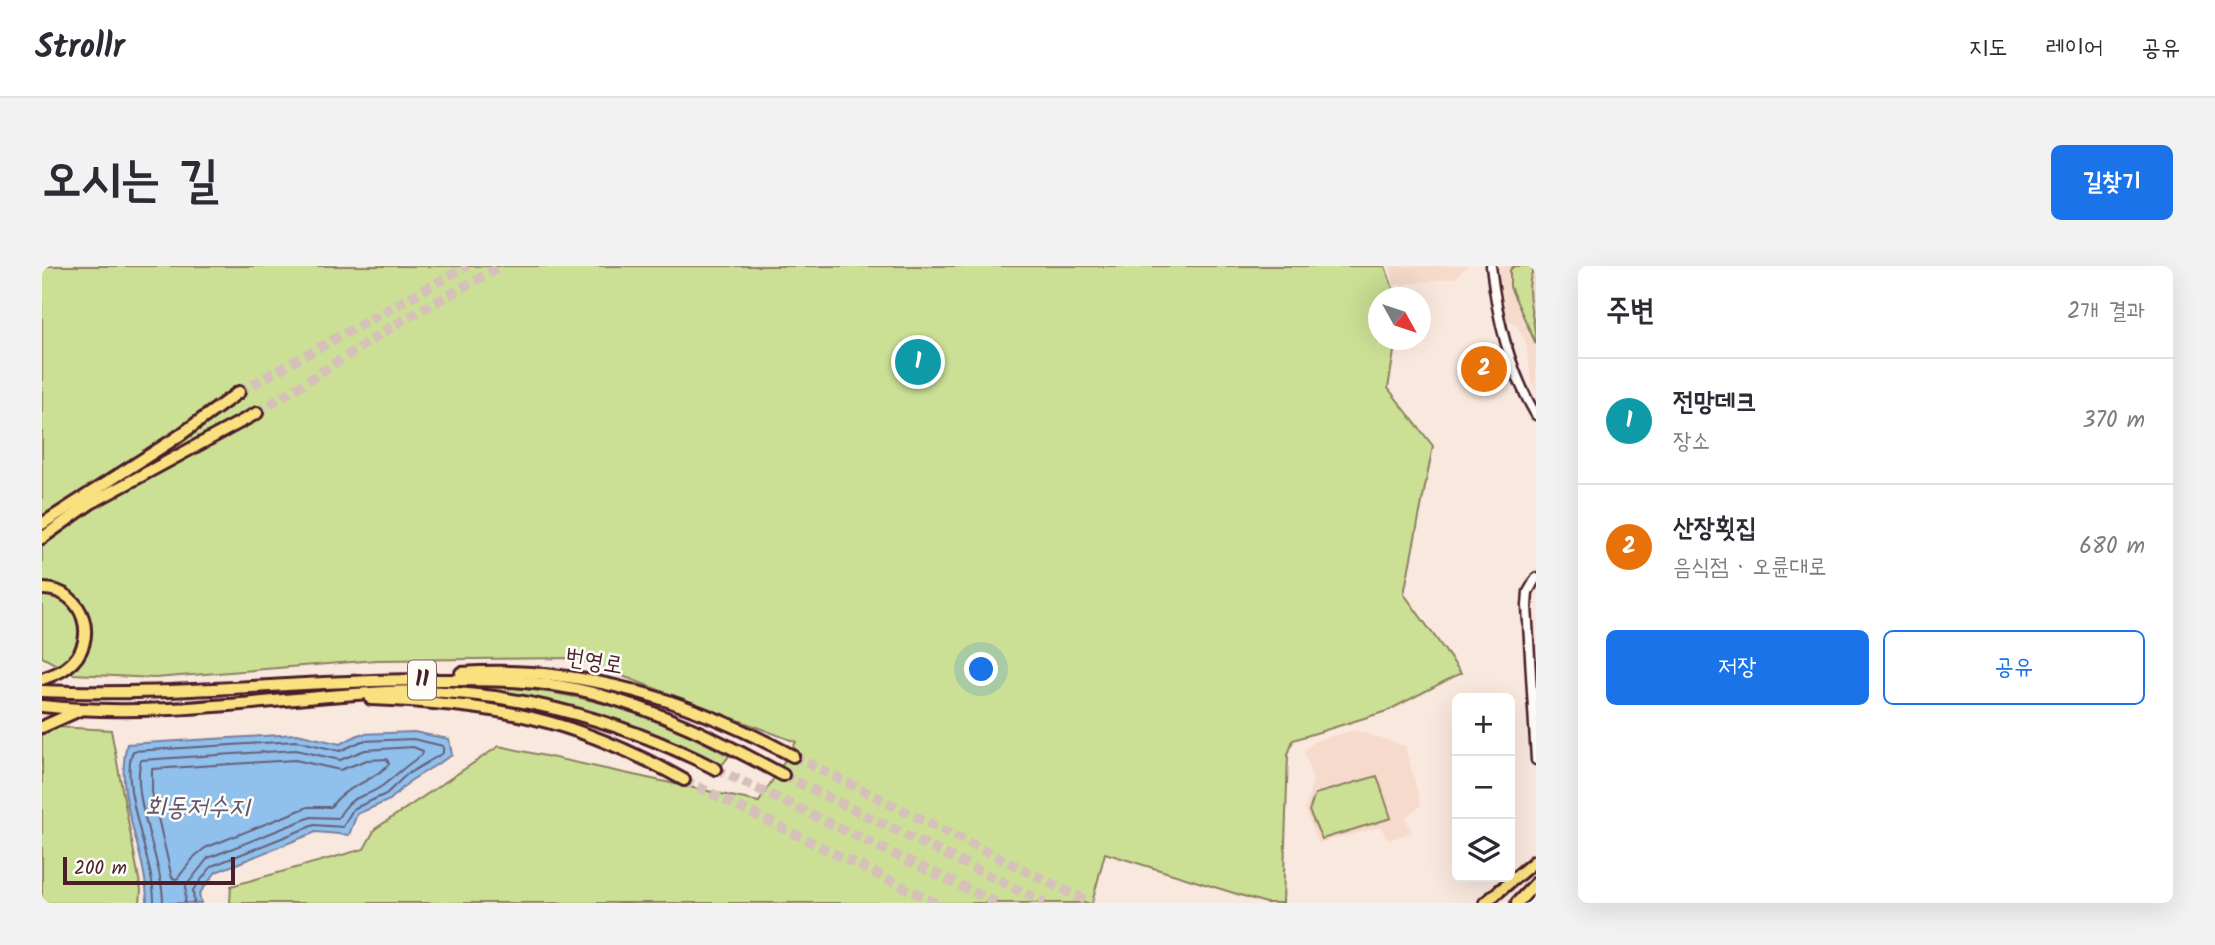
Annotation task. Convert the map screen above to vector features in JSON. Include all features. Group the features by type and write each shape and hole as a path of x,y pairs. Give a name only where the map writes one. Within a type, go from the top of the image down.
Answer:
{"highway":[{"path":"42,524 176,438 239,392"},
{"path":"42,538 91,503 257,413"},
{"path":"42,589 67,594 79,605 86,622 85,638 69,666 42,679"},
{"name":"번영로","path":"42,691 158,694 492,671 576,678 674,702 730,725 793,756"},
{"name":"번영로","path":"374,681 503,679 592,693 680,722 783,775"},
{"name":"11","path":"42,706 80,710 191,708 427,691 467,694 523,703 608,723 671,747 716,769"},
{"name":"11","path":"333,697 447,702 534,716 615,744 684,780"},
{"path":"42,727 80,710"},
{"path":"1485,903 1536,861"},
{"path":"1497,903 1536,861"},
{"path":"1517,903 1536,885"},
{"path":"1522,903 1536,885"}],"street":[{"path":"1491,266 1494,299 1506,347 1520,387 1536,415"},
{"path":"1536,578 1528,592 1527,606 1536,760"}],"shaded area":[{"path":"1391,266 1467,266 1455,278 1394,285"},
{"path":"1497,266 1536,266 1536,391 1531,380 1526,342 1517,326 1507,319"},
{"path":"1354,730 1405,746 1421,805 1405,818 1412,832 1388,840 1381,827 1318,843 1305,809 1313,779 1304,751 1315,741"}],"green space":[{"path":"42,266 1385,266 1392,287 1368,287 1368,350 1394,350 1388,388 1433,446 1404,594 1461,673 1387,711 1293,740 1288,755 1283,903 1266,903 1105,853 1092,903 230,903 231,886 364,849 375,829 499,746 759,802 796,742 575,658 377,660 155,678 73,674 42,657"},
{"path":"1514,266 1535,266 1529,294 1536,344 1510,287 1510,270"},
{"path":"466,685 536,690 602,703 665,725 729,756 722,765 658,736 598,714 536,699 466,690"},
{"path":"56,727 111,730 141,890 140,903 42,903 42,733"},
{"path":"1377,776 1391,818 1322,839 1309,811 1315,794"}],"water":[{"name":"회동저수지","path":"414,732 449,739 452,755 410,781 390,800 357,814 349,835 316,832 216,872 199,894 201,903 147,903 146,883 124,784 127,744 297,734 340,744 360,734"}],"tunnel":[{"path":"239,392 467,266"},
{"path":"257,413 401,321 502,266"},
{"path":"793,756 1091,903"},
{"path":"716,769 997,903"},
{"path":"783,775 1045,903"},
{"path":"684,780 936,903"}],"place":[{"name":"전망데크","path":"918,362"},
{"name":"산장횟집","path":"1484,369"}]}
